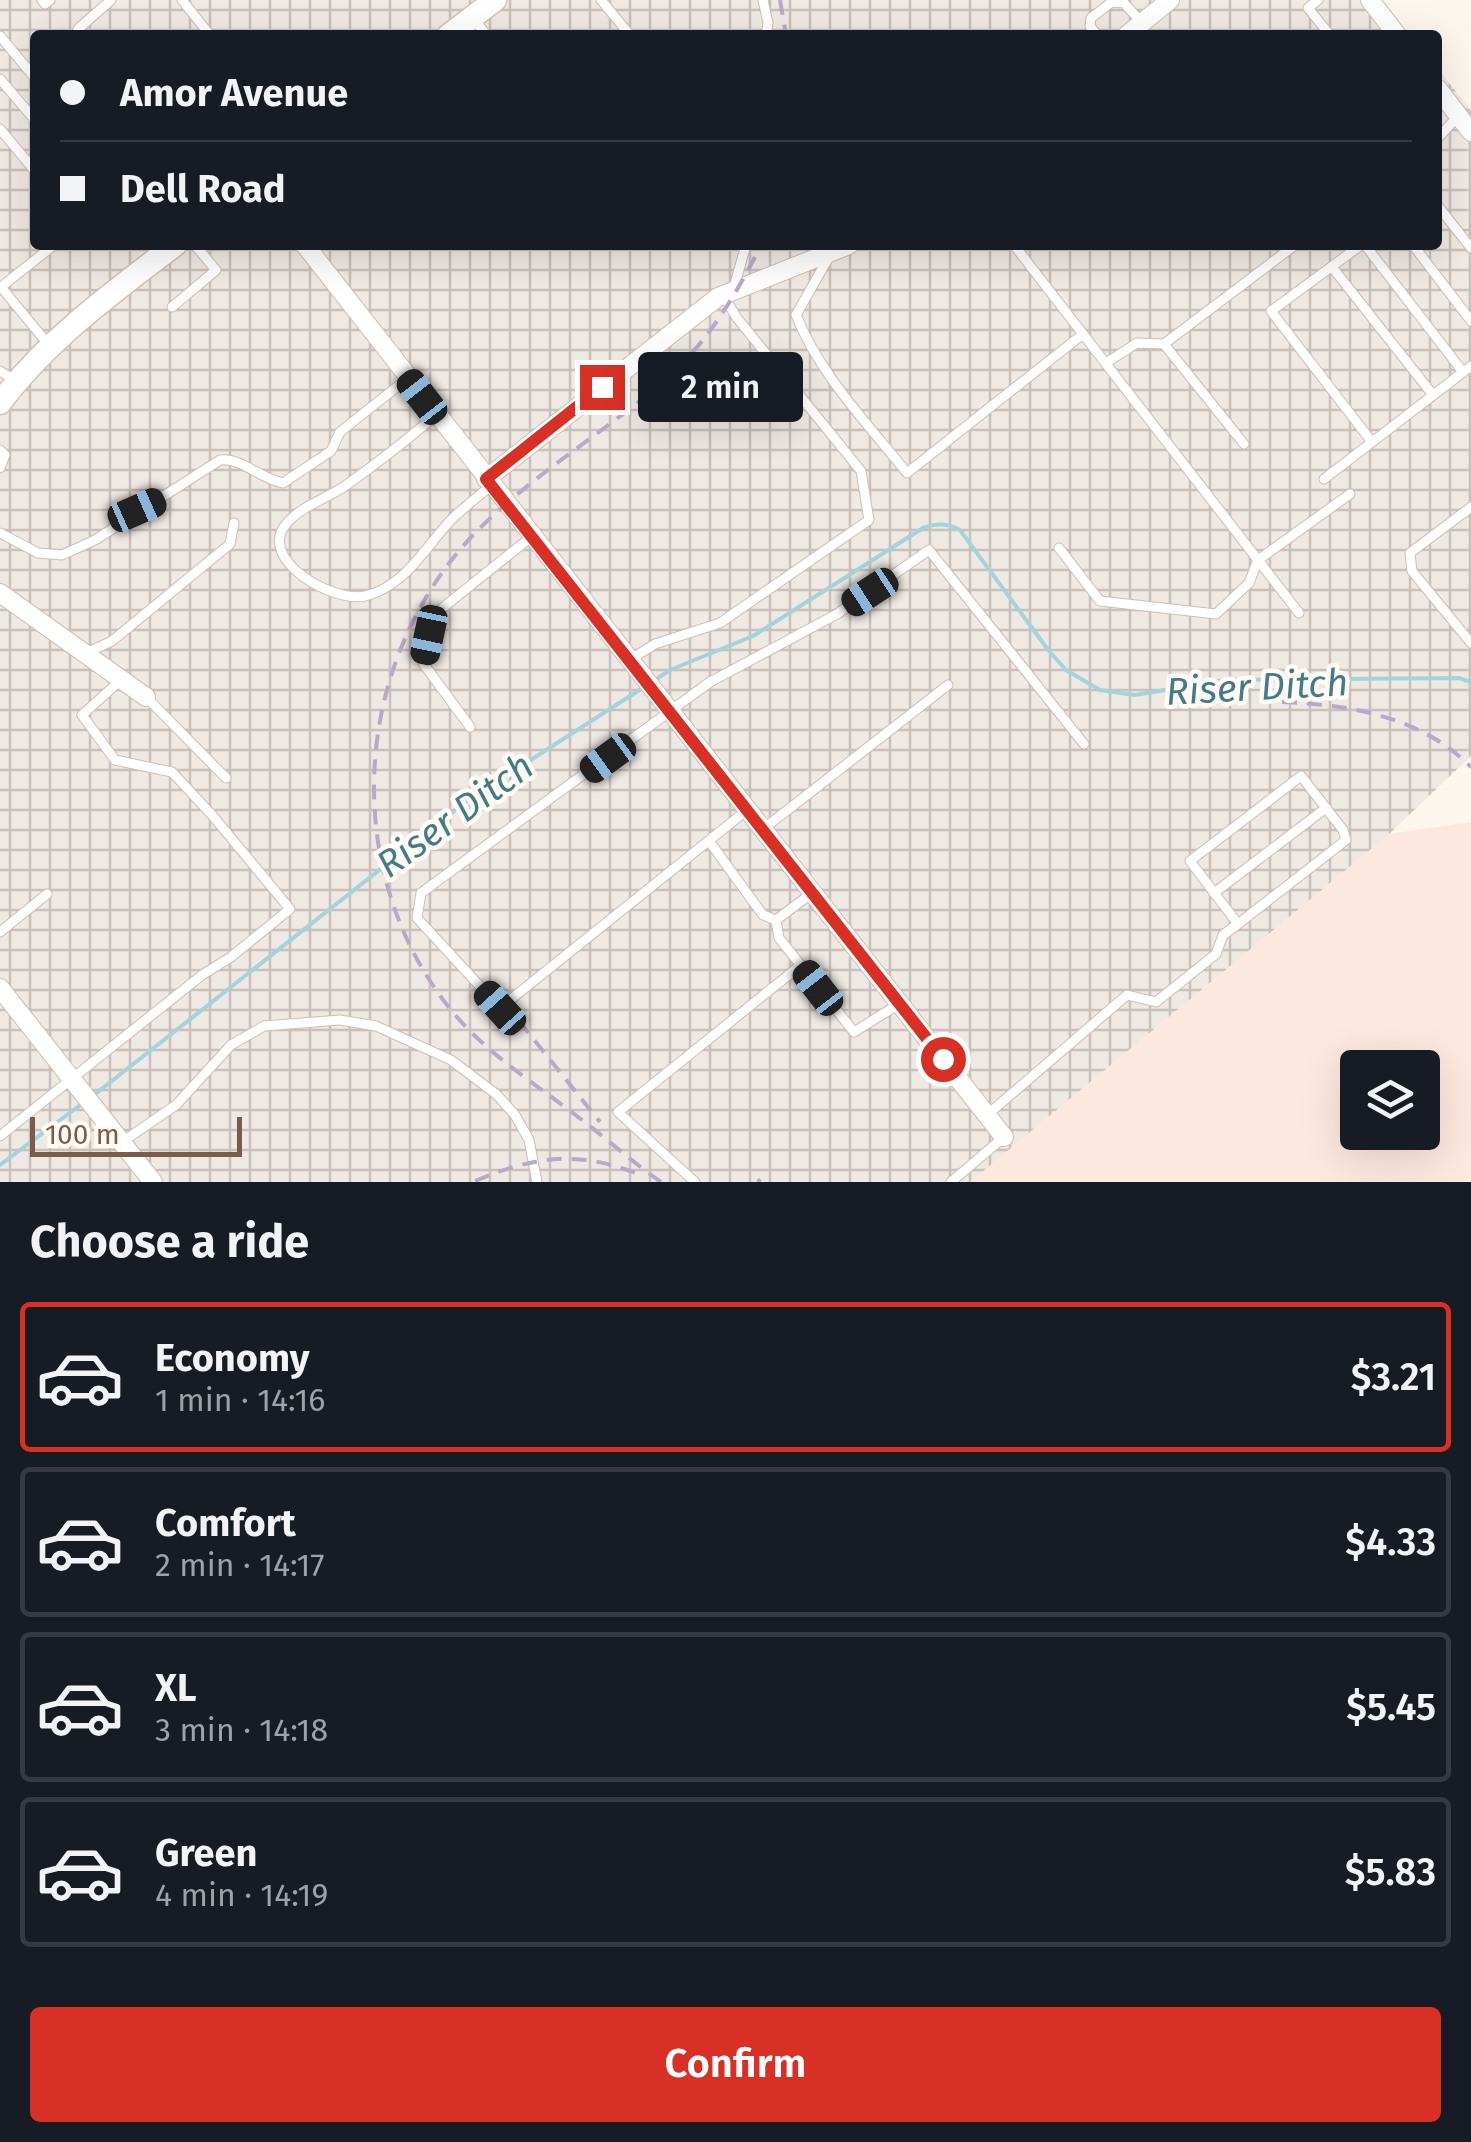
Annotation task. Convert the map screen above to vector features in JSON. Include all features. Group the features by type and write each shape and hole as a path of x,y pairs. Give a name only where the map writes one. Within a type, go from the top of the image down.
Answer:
{"street":[{"path":"480,26 494,0"},
{"path":"1134,29 1170,0"},
{"path":"1370,0 1393,30"},
{"path":"1442,94 1471,132"},
{"path":"0,403 9,376 168,250"},
{"path":"308,250 1004,1136"},
{"path":"489,483 728,292 838,250"},
{"path":"0,593 146,697"},
{"path":"0,988 153,1182"}],"lane":[{"path":"42,0 46,4 50,0"},
{"path":"78,29 111,0"},
{"path":"182,0 206,30"},
{"path":"601,0 626,30"},
{"path":"762,0 767,30"},
{"path":"1092,0 1101,10"},
{"path":"1318,0 1308,8 1326,30"},
{"path":"1093,30 1089,22 1118,1 1124,3 1134,29"},
{"path":"0,36 30,72"},
{"path":"0,79 30,114"},
{"path":"1442,134 1458,116"},
{"path":"0,128 30,165"},
{"path":"1442,211 1471,248"},
{"path":"48,250 0,287 50,346"},
{"path":"172,306 216,270 199,250"},
{"path":"629,661 656,644 720,622 870,520 861,472 737,318 728,292 744,250"},
{"path":"839,250 796,315 806,340 828,374 907,473 1083,334"},
{"path":"1018,250 1299,613"},
{"path":"1106,363 1137,343 1164,344 1289,250"},
{"path":"1356,250 1271,311 1372,442"},
{"path":"1324,479 1467,369 1367,250"},
{"path":"1417,250 1471,321"},
{"path":"1332,266 1433,395"},
{"path":"1164,344 1244,444"},
{"path":"0,533 38,553 62,555 95,540 220,460 229,459 283,484 332,451 340,432 408,378"},
{"path":"436,416 340,490 301,510 284,526 278,543 283,556 309,582 331,591 363,596 395,581 419,560 449,522 489,483"},
{"path":"0,450 5,455 0,468"},
{"path":"1059,548 1100,600 1216,614 1249,583 1258,560 1350,494"},
{"path":"1471,507 1410,554 1412,571 1471,643"},
{"path":"86,653 112,641 230,544 234,523"},
{"path":"470,727 423,664 435,614 532,537"},
{"path":"747,810 500,1008 418,918 421,893 670,712 738,665 760,657 836,614 929,550 1084,744"},
{"path":"0,1136 290,909 172,772 115,760 82,715 123,678"},
{"path":"762,830 948,685"},
{"path":"146,697 226,778"},
{"path":"986,1114 1128,995 1156,1002 1216,954 1223,935 1238,924 1346,840 1300,776 1190,861 1238,924"},
{"path":"1214,893 1326,808"},
{"path":"708,841 763,915 776,920"},
{"path":"776,920 812,893"},
{"path":"0,932 47,894"},
{"path":"776,920 779,938 854,1032 899,1004"},
{"path":"695,1182 618,1112 801,965"},
{"path":"122,1142 176,1105 232,1044 264,1026 340,1020 376,1026 451,1060 496,1094 529,1140 537,1182"},
{"path":"951,1182 1004,1136"}],"shaded area":[{"path":"0,0 1382,0 1406,30 30,30 30,250 1442,250 1442,74 1471,111 1471,756 1389,834 970,1182 0,1182"},
{"path":"1471,822 1471,1182 970,1182 1389,834"}],"waterway":[{"name":"Riser Ditch","path":"652,682 670,670 753,636 923,528 942,524 960,530 1066,670 1100,690 1135,695 1224,680 1459,678 1471,682"},
{"name":"Riser Ditch","path":"94,1095 467,801 644,687"},
{"name":"Riser Ditch","path":"0,1165 83,1103"}],"railway":[{"path":"780,0 785,30"},
{"path":"661,1182 495,1054 451,1010 415,955 390,894 377,831 375,766 384,703 404,641 435,584 498,511 642,399 695,350 720,317 758,250"},
{"path":"676,384 708,358"},
{"path":"1282,702 1333,706 1383,716 1430,736 1471,767"},
{"path":"519,1021 600,1122"},
{"path":"475,1181 517,1166 556,1159 596,1161 638,1174"}],"route":[{"path":"602,387 486,479 943,1059"}]}
